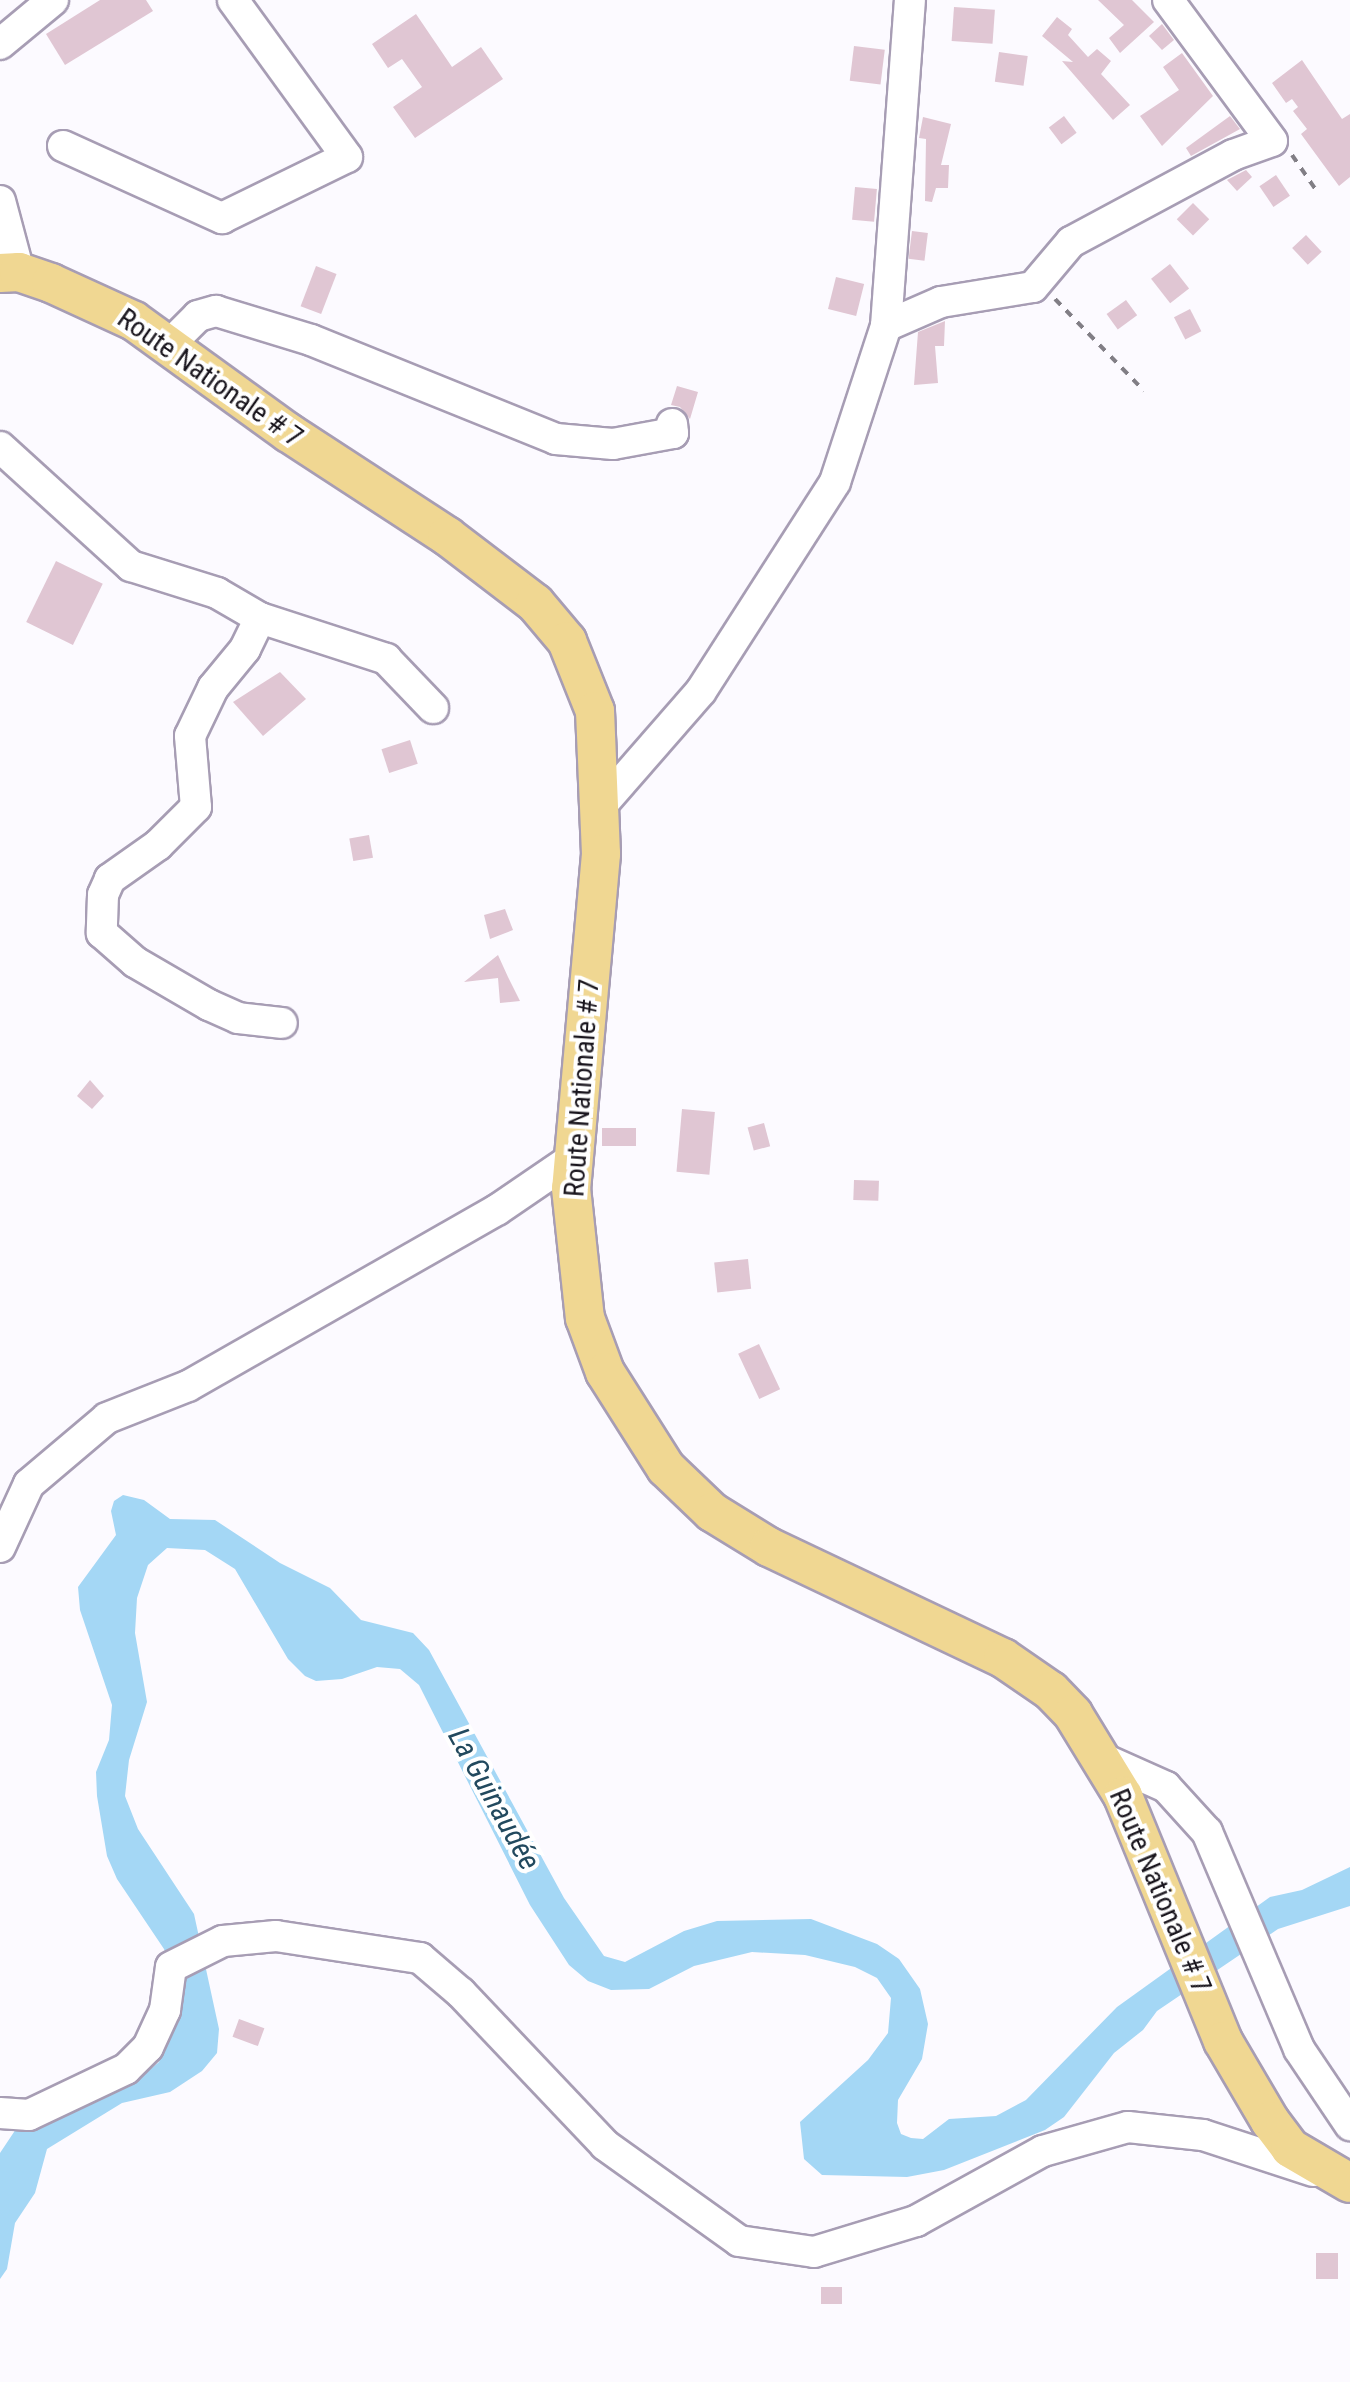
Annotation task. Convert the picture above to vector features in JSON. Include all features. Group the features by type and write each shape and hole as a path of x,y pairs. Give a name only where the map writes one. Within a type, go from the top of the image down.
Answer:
{"main road":[{"name":"Route Nationale # 7","path":"9,272 89,298 134,321 289,434 447,536 536,603 567,641 596,711 601,854 571,1188 585,1318 605,1372 666,1468 712,1512 769,1547 1003,1658 1073,1714 1123,1796 1224,2041 1290,2148 1349,2183"}],"street":[{"path":"0,44 53,0"},
{"path":"63,146 222,218 347,157 233,0"},
{"path":"600,808 701,691 834,482 886,326 910,0"},
{"path":"886,326 941,302 989,298 1033,287 1071,242 1234,155 1272,141 1168,0"},
{"path":"0,201 9,272"},
{"path":"168,346 198,316 216,311 311,340 556,439 613,444 673,433 672,424"},
{"path":"0,447 131,566 217,593 260,618 386,659 433,708"},
{"path":"260,618 245,649 213,688 190,736 196,807 158,845 110,879 103,895 102,933 134,962 209,1004 238,1018 282,1022"},
{"path":"0,1547 29,1484 107,1418 188,1386 496,1210 573,1158"},
{"path":"1100,1757 1166,1787 1207,1832 1299,2049 1350,2125"},
{"path":"0,2113 29,2116 126,2070 148,2047 165,2010 171,1967 223,1941 276,1936 420,1958 461,1993 605,2145 740,2241 814,2252 916,2220 1043,2150 1128,2128 1203,2135 1349,2183"}],"path":[{"path":"1272,141 1291,153 1318,193"},
{"path":"1038,281 1144,391"}],"water":[{"name":"La Guinaudée","path":"123,1495 144,1500 170,1519 215,1520 280,1563 330,1588 361,1620 413,1633 429,1650 564,1898 604,1956 625,1962 684,1931 717,1921 811,1919 877,1944 899,1959 920,1989 928,2024 922,2059 898,2100 897,2123 901,2134 911,2138 923,2139 949,2119 996,2116 1026,2100 1117,2007 1270,1897 1302,1890 1350,1867 1350,1906 1278,1929 1157,2011 1143,2030 1114,2053 1064,2117 1045,2130 944,2170 907,2177 822,2175 804,2159 800,2122 868,2060 888,2033 891,1998 877,1978 855,1967 805,1955 752,1952 694,1966 649,1989 611,1990 588,1981 569,1965 530,1905 419,1685 400,1669 377,1667 342,1679 316,1681 305,1676 288,1659 235,1569 205,1550 167,1548 148,1565 137,1598 135,1633 147,1702 129,1760 125,1796 138,1829 194,1914 219,2029 217,2053 202,2071 170,2092 122,2103 47,2149 35,2193 15,2223 7,2269 0,2279 0,2153 16,2129 59,2114 104,2087 142,2076 159,2062 180,2008 181,1996 164,1949 117,1879 107,1856 97,1796 96,1772 109,1740 112,1705 80,1610 78,1587 116,1535 111,1511 114,1501"}],"building":[{"path":"100,0 146,0 153,11 65,65 46,34"},
{"path":"1098,0 1132,0 1154,22 1120,53 1109,38 1124,25"},
{"path":"954,7 995,10 993,44 952,41"},
{"path":"416,14 452,67 481,47 503,79 415,138 393,107 422,87 402,59 388,68 372,44"},
{"path":"1057,17 1072,29 1068,35 1088,57 1097,49 1111,61 1101,74 1130,105 1113,120 1062,61 1073,62 1042,36"},
{"path":"1162,24 1174,40 1162,50 1149,36"},
{"path":"854,46 885,50 881,85 850,81"},
{"path":"999,52 1028,56 1024,86 995,82"},
{"path":"1182,53 1213,96 1162,146 1140,116 1179,90 1163,67"},
{"path":"1302,60 1342,119 1350,114 1350,177 1339,186 1301,134 1307,129 1293,111 1298,107 1292,99 1286,103 1272,83"},
{"path":"1064,116 1077,133 1061,144 1049,127"},
{"path":"1230,116 1240,129 1191,156 1186,148"},
{"path":"923,117 951,124 941,165 949,165 948,188 936,188 932,202 925,201 926,139 919,138"},
{"path":"1246,170 1252,177 1237,191 1227,180"},
{"path":"1276,175 1290,196 1273,207 1259,186"},
{"path":"855,187 877,189 874,222 852,220"},
{"path":"1193,203 1209,219 1193,236 1177,219"},
{"path":"912,231 928,233 924,261 909,259"},
{"path":"1306,235 1322,252 1308,265 1292,248"},
{"path":"1170,264 1189,288 1170,303 1151,279"},
{"path":"316,266 337,274 321,314 301,306"},
{"path":"836,277 864,284 856,316 828,309"},
{"path":"1126,300 1137,315 1118,329 1107,314"},
{"path":"1190,309 1201,331 1185,339 1174,317"},
{"path":"945,321 944,346 935,346 938,383 914,385 918,332"},
{"path":"677,386 698,392 690,419 680,407 671,405"},
{"path":"56,561 103,584 73,645 26,622"},
{"path":"280,672 306,699 263,736 233,702"},
{"path":"410,740 418,764 389,773 381,749"},
{"path":"369,835 373,858 353,861 349,838"},
{"path":"505,909 513,930 490,939 484,915"},
{"path":"498,955 520,1001 500,1003 498,978 464,982"},
{"path":"90,1080 104,1096 92,1109 77,1096"},
{"path":"682,1109 715,1112 709,1175 677,1172"},
{"path":"764,1123 770,1146 754,1151 748,1127"},
{"path":"602,1128 636,1128 636,1146 602,1146"},
{"path":"854,1180 879,1181 878,1201 853,1200"},
{"path":"748,1259 751,1289 717,1292 714,1263"},
{"path":"759,1344 780,1389 759,1399 738,1354"},
{"path":"239,2019 264,2028 258,2046 233,2037"},
{"path":"1316,2253 1338,2253 1338,2279 1316,2279"},
{"path":"821,2287 842,2287 842,2304 821,2304"}]}
